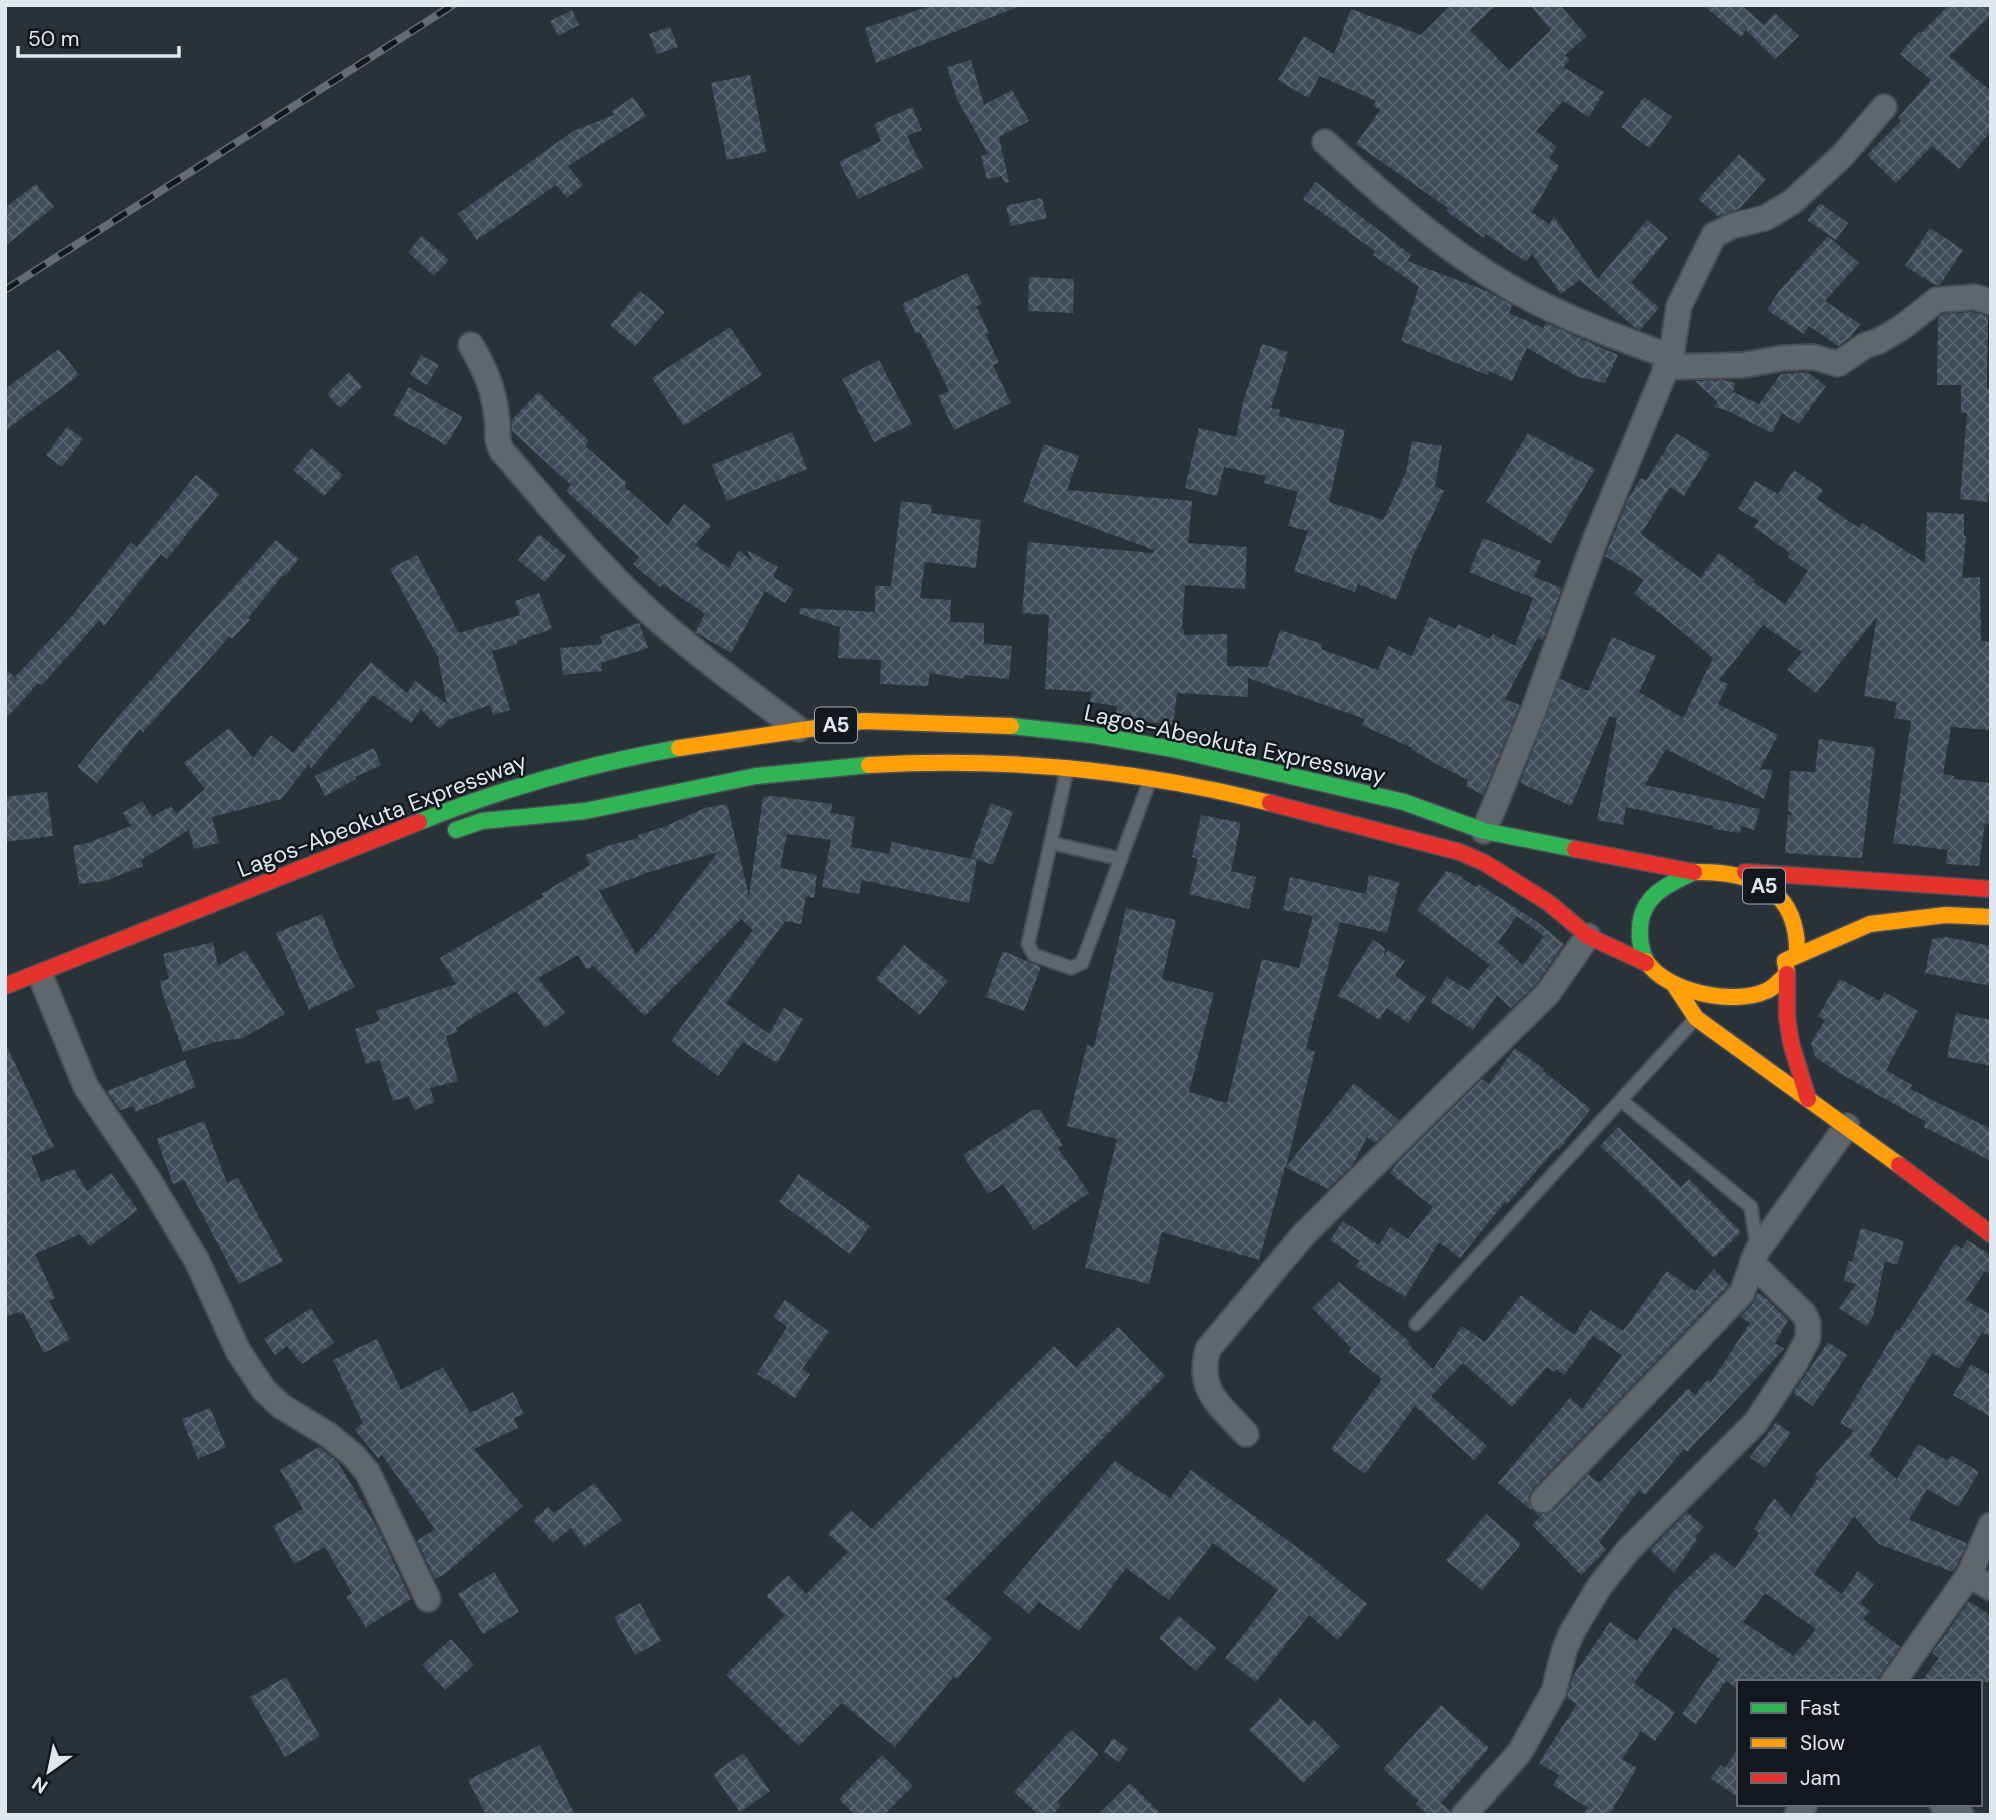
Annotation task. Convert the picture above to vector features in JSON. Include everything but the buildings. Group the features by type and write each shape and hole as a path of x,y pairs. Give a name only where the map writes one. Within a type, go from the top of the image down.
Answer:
{"main road":[{"name":"Lagos-Abeokuta Expressway","path":"5,986 474,800 551,776 632,756 710,741 863,721 1009,726 1093,735 1173,749 1404,802 1484,831 1694,872"},
{"name":"Lagos-Abeokuta Expressway","path":"443,835 482,821 584,811 756,776 832,767 916,762 1068,767 1207,787 1460,852 1485,863 1549,903 1588,936 1646,963"},
{"name":"A5","path":"1730,872 1756,881 1779,896 1793,916 1799,938 1797,955 1770,989 1749,996 1718,996 1675,986 1646,963 1638,942 1640,917 1650,898 1669,883 1694,872 1730,872 1991,889"},
{"name":"Lagos-Abeokuta Expressway","path":"5,999 43,982 249,906"},
{"name":"A5","path":"1786,967 1870,924 1946,915 1991,917"},
{"path":"1786,967 1787,1017 1791,1043 1808,1099"},
{"path":"1675,986 1696,1018 1991,1234"}],"street":[{"path":"1484,831 1534,709 1595,540 1668,362 1679,306 1714,235 1732,226 1765,218 1792,202 1842,156 1884,107"},
{"path":"1325,142 1389,201 1468,261 1532,300 1668,362 1743,365 1784,358 1813,357 1838,364 1866,345 1880,341 1901,328 1937,300 1975,297 1991,302"},
{"path":"471,345 489,376 498,421 496,441 520,472 582,544 645,607 716,667 799,729"},
{"path":"1246,1434 1209,1392 1202,1368 1208,1349 1304,1234 1548,993 1588,936"},
{"path":"43,982 86,1087 148,1179 197,1261 239,1352 272,1398 330,1436 353,1455 368,1474 428,1599"},
{"path":"1543,1500 1742,1293 1755,1257 1847,1126"},
{"path":"1464,1815 1520,1752 1554,1691 1564,1651 1572,1632 1599,1587 1628,1550 1756,1422 1795,1363 1808,1338 1808,1324 1804,1314 1755,1257"},
{"path":"1894,1680 1969,1575 1991,1525"},
{"path":"1969,1575 1991,1588"},
{"path":"1945,1806 1961,1815"}],"lane":[{"path":"1068,767 1028,944 1034,955 1071,968 1082,963 1151,777"},
{"path":"1051,843 1121,859"},
{"path":"1416,1324 1696,1018"},
{"path":"1622,1101 1751,1207 1755,1257"}],"railway":[{"path":"5,290 453,5"}],"traffic: fast":[{"path":"1011,726 1093,735 1173,749 1404,802 1484,831 1575,849"},
{"path":"419,822 547,778 679,748"},
{"path":"456,830 482,821 585,811 756,776 869,765"},
{"path":"1646,961 1640,937 1645,907 1658,892 1694,872"}],"traffic: slow":[{"path":"679,748 863,721 1011,726"},
{"path":"869,765 970,763 1071,769 1171,782 1270,803"},
{"path":"1646,961 1669,981 1684,988 1719,996 1736,997 1766,991 1787,974 1785,961 1797,955 1796,932 1781,899 1753,880 1735,875 1694,872"},
{"path":"1785,961 1870,924 1946,915 1991,917"},
{"path":"1675,986 1696,1018 1899,1165"}],"traffic: jam":[{"path":"1270,803 1460,852 1485,863 1549,903 1588,936 1646,963"},
{"path":"5,986 419,822"},
{"path":"1575,849 1694,872"},
{"path":"1745,872 1991,889"},
{"path":"1787,974 1787,1017 1791,1043 1808,1099"},
{"path":"1899,1165 1991,1234"}]}
